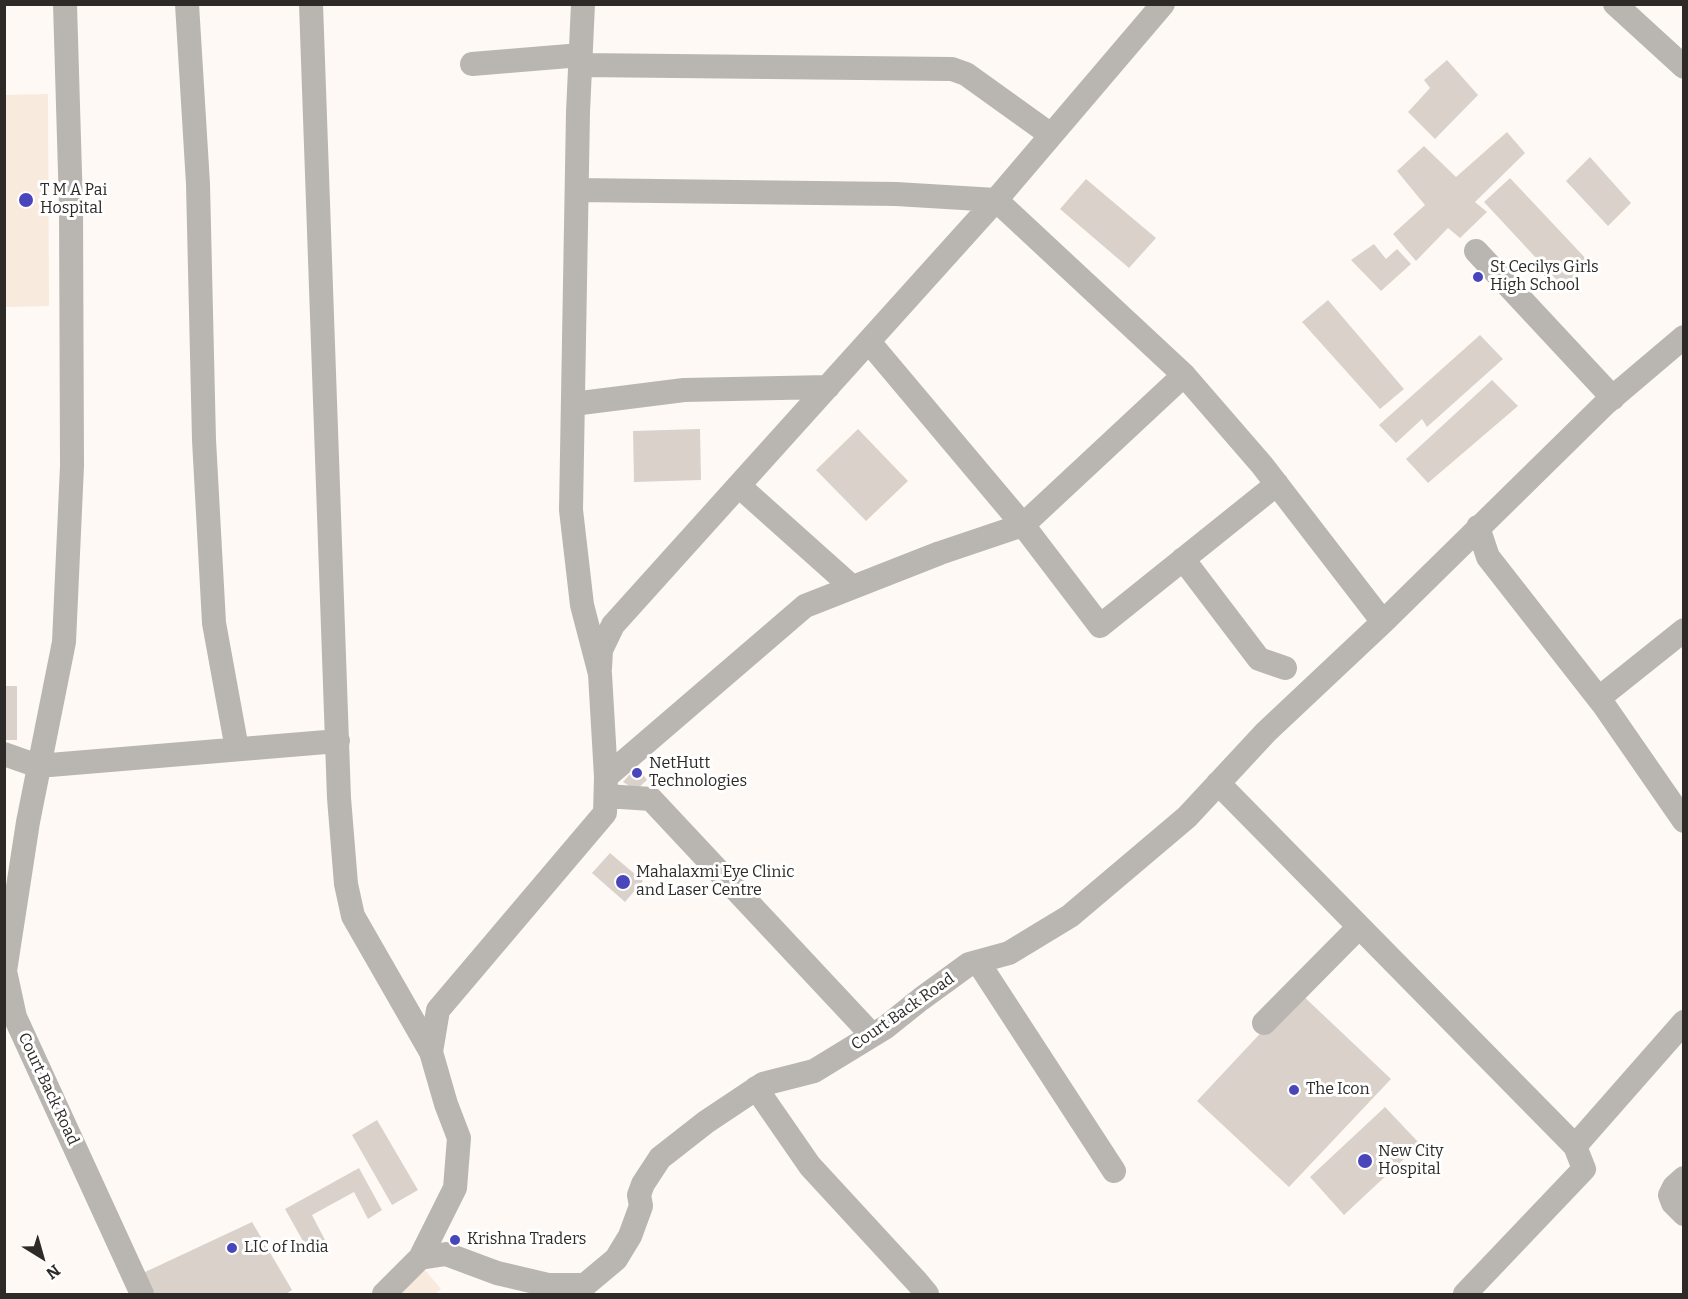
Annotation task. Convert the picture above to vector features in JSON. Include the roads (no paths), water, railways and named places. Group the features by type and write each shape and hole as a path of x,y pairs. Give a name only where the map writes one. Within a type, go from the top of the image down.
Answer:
{"street":[{"name":"Court Back Road","path":"65,4 71,207 72,466 64,642 38,766 5,971 15,1017 142,1294"},
{"path":"187,4 198,184 204,440 214,623 237,750"},
{"path":"311,4 339,798 346,884 353,916 431,1052 446,1104 459,1138 455,1188 420,1258 384,1294"},
{"path":"583,4 578,112 571,510 582,605 600,674"},
{"path":"431,1052 438,1010 605,813 601,650 614,625 996,201 1162,4"},
{"path":"1616,4 1683,67"},
{"path":"472,63 581,60 952,69 966,74 1051,135"},
{"path":"578,190 885,194 996,201 1184,375 1262,465 1383,622"},
{"path":"1476,251 1613,398"},
{"name":"Court Back Road","path":"420,1258 446,1254 497,1273 548,1285 585,1285 616,1259 630,1236 640,1206 639,1195 660,1158 706,1122 756,1088 763,1084 814,1071 872,1035 969,964 1009,953 1070,916 1187,817 1266,732 1383,622 1613,398 1683,337"},
{"path":"869,342 1023,525 1100,626 1277,484"},
{"path":"606,786 804,606 940,553 1023,525 1184,375"},
{"path":"573,404 684,390 828,387"},
{"path":"739,486 852,587"},
{"path":"1478,527 1488,557 1599,698 1683,821"},
{"path":"1184,559 1259,659 1285,668"},
{"path":"1599,698 1683,630"},
{"path":"4,754 38,766 338,741"},
{"path":"1218,783 1575,1146 1584,1169 1465,1294"},
{"path":"606,786 651,799 872,1035"},
{"path":"1264,1023 1359,927"},
{"path":"978,962 1114,1171"},
{"path":"1575,1146 1683,1022"},
{"path":"756,1088 810,1166 927,1294"},
{"path":"1683,1178 1670,1195 1673,1203 1683,1214"}],"place":[{"name":"T M A Pai Hospital","path":"26,200"},
{"name":"St Cecilys Girls High School","path":"1478,277"},
{"name":"NetHutt Technologies","path":"637,773"},
{"name":"Mahalaxmi Eye Clinic and Laser Centre","path":"623,882"},
{"name":"The Icon","path":"1294,1090"},
{"name":"New City Hospital","path":"1365,1161"},
{"name":"Krishna Traders","path":"455,1240"},
{"name":"LIC of India","path":"232,1248"}]}
